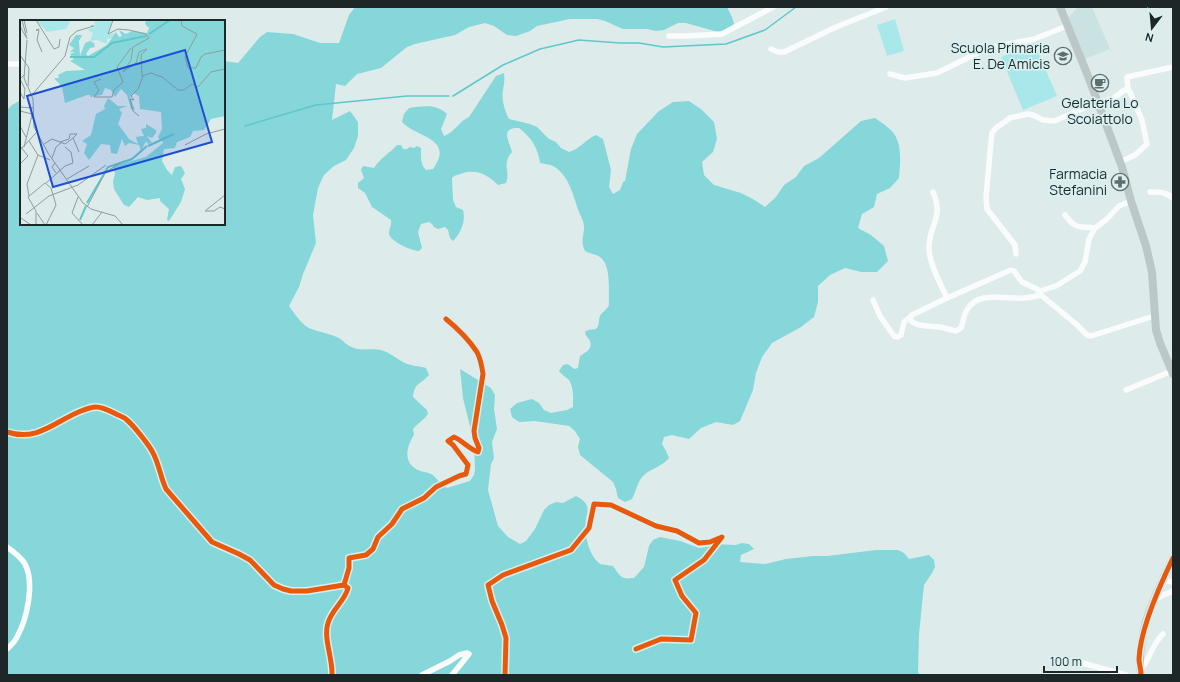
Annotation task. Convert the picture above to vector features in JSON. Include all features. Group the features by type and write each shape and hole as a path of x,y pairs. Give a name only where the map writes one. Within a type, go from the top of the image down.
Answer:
{"main road":[{"path":"1060,7 1099,103 1120,162 1146,246 1154,283 1154,316 1160,343 1172,373"},
{"path":"1141,674 1139,659 1141,644 1154,602 1172,559"}],"street":[{"path":"669,36 722,34 773,7"},
{"path":"771,50 784,52 857,18 886,7"},
{"path":"890,74 905,78 938,73 988,48 1034,39 1067,26"},
{"path":"7,64 20,64"},
{"path":"1120,162 1135,155 1147,144 1142,120 1128,90 1126,82 1127,77 1173,66"},
{"path":"1016,254 1015,245 987,209 986,197 990,146 993,132 999,124 1018,115 1028,114 1049,122 1054,121 1114,98 1124,90 1128,90"},
{"path":"933,192 937,204 937,216 930,240 929,253 948,298"},
{"path":"1150,192 1168,194 1173,198"},
{"path":"910,317 912,322 919,325 956,330 962,328 965,313 975,302 994,296 1022,298 1040,293 1056,286 1080,271 1084,262 1089,239 1095,228 1106,220 1119,206 1131,201"},
{"path":"1065,215 1070,223 1075,226 1080,228 1095,228"},
{"path":"873,300 875,307 888,328 896,337 901,336 904,322 914,313 1011,270 1014,271 1025,284 1037,289 1087,335 1091,336 1154,316"},
{"path":"344,585 349,568 349,558 366,555 373,549 378,537 392,524 402,509 424,498 436,487 466,474 468,465 453,445 448,441 454,437 462,441 474,451 478,452 479,448 474,431 483,374 482,366 477,352 462,334 446,319"},
{"path":"1126,390 1172,373"},
{"path":"7,432 18,435 34,434 47,430 75,414 90,408 97,407 107,409 127,420 152,450 157,460 161,479 166,489 212,542 250,560 268,580 274,585 284,589 307,591 344,585"},
{"path":"505,675 506,638 492,601 488,585 503,575 572,550 589,528 594,504 611,505 656,526 677,531 699,543 710,542 722,537 704,560 675,580 682,596 696,613 691,640 661,639 636,649"},
{"path":"7,547 25,564 30,576 26,609 21,628 14,642 7,649"},
{"path":"1172,559 1173,570"},
{"path":"1162,582 1173,582"},
{"path":"1162,582 1166,587 1173,591"},
{"path":"332,675 326,630 328,621 346,595 348,588 344,585"},
{"path":"1154,602 1161,596 1173,591"},
{"path":"1141,674 1158,639 1162,634"},
{"path":"422,675 459,655 469,654 452,675"},
{"path":"1082,663 1126,675"}],"shaded area":[{"path":"355,7 727,7 734,24 726,30 718,32 686,23 678,23 664,30 656,31 647,29 623,29 597,19 570,19 537,26 530,31 516,36 507,35 494,26 485,23 469,27 455,35 407,47 381,68 357,74 345,86 336,84 332,120 350,111 358,122 358,136 354,148 346,160 334,166 324,175 318,188 313,215 316,243 299,287 289,306 307,327 339,338 347,345 354,348 381,350 407,364 426,368 429,375 417,386 413,397 427,410 428,414 413,429 414,435 409,445 407,454 413,467 431,474 447,488 470,481 474,475 475,469 474,442 463,398 460,369 491,388 495,395 494,409 497,429 492,442 494,458 491,464 488,490 498,526 508,537 520,544 526,541 535,529 544,510 549,505 556,502 563,503 576,496 584,501 588,511 586,519 586,537 592,555 600,564 613,566 623,578 634,578 644,567 649,546 653,540 660,537 680,541 699,548 707,547 713,544 749,544 754,549 741,555 740,562 765,564 786,559 876,550 898,550 904,553 909,559 929,555 934,560 935,567 924,585 919,634 918,672 920,675 7,675 7,110 20,101 20,225 225,225 225,61 238,63 260,37 267,32 293,34 320,43 339,43 349,15"},
{"path":"1078,7 1092,7 1110,49 1085,59 1068,18"},
{"path":"895,19 904,51 887,56 877,25"},
{"path":"1034,43 1057,96 1023,110 1001,57"},
{"path":"504,73 503,101 509,119 537,127 549,139 556,142 561,148 569,152 573,151 596,135 603,139 611,170 609,187 613,194 620,190 623,182 625,181 631,149 637,134 659,111 673,102 689,101 702,110 714,122 717,139 713,152 702,162 704,175 714,185 741,193 765,207 776,197 784,185 796,177 804,166 819,158 861,121 875,118 892,131 898,142 900,157 899,178 890,188 877,194 874,207 862,214 858,228 871,235 884,246 888,261 877,272 861,272 845,268 830,275 818,286 818,302 814,317 801,327 772,343 762,357 756,373 753,390 740,421 733,425 716,422 701,428 689,439 672,435 664,437 662,444 669,458 643,476 639,481 632,499 625,502 618,498 613,482 580,455 578,447 580,439 575,431 569,426 535,421 519,422 512,417 510,409 517,403 532,399 539,403 544,410 551,413 567,410 573,407 571,383 559,371 563,365 568,364 574,369 578,368 580,356 589,349 591,344 585,332 596,329 600,316 609,305 609,280 606,266 600,257 585,251 582,241 584,223 570,186 563,175 553,166 540,163 536,148 523,131 519,128 509,130 507,136 512,152 507,161 508,175 506,183 498,185 490,178 478,172 463,173 453,177 453,200 456,207 463,210 464,214 460,231 453,241 445,227 438,229 429,222 421,224 418,232 422,248 419,251 406,247 390,236 391,220 372,207 365,193 358,188 358,183 364,178 361,170 363,166 374,168 379,161 397,145 401,145 403,149 410,147 414,148 417,146 421,148 421,160 424,168 426,170 433,169 439,159 440,151 437,145 402,122 404,114 409,108 430,106 443,111 447,114 441,129 444,136 469,117 496,76"}],"waterway":[{"path":"453,96 503,65 540,49 579,40 639,43 663,47 726,44 765,30 796,7"},
{"path":"245,126 316,105 407,96 449,96"}],"cycle path":[{"path":"344,585 349,568 349,558 366,555 373,549 378,537 392,524 402,509 424,498 436,487 466,474 468,465 453,445 448,441 454,437 478,452 479,448 474,431 483,374 477,352 463,334 446,319"},
{"path":"7,432 18,434 37,432 81,411 94,407 106,409 126,419 152,451 166,489 212,542 250,560 274,585 283,589 291,591 307,591 344,585 348,588 344,597 332,613 328,623 327,642 332,675"},
{"path":"505,675 506,638 492,601 488,585 503,575 571,550 589,528 594,504 611,505 656,526 677,531 699,543 710,542 722,537 704,560 675,580 682,596 696,613 691,640 661,639 636,649"},
{"path":"1140,675 1139,659 1143,634 1157,594 1173,558"}],"place":[{"name":"Scuola Primaria E. De Amicis","path":"1063,56"},
{"name":"Gelateria Lo Scoiattolo","path":"1100,83"},
{"name":"Farmacia Stefanini","path":"1120,182"}]}
